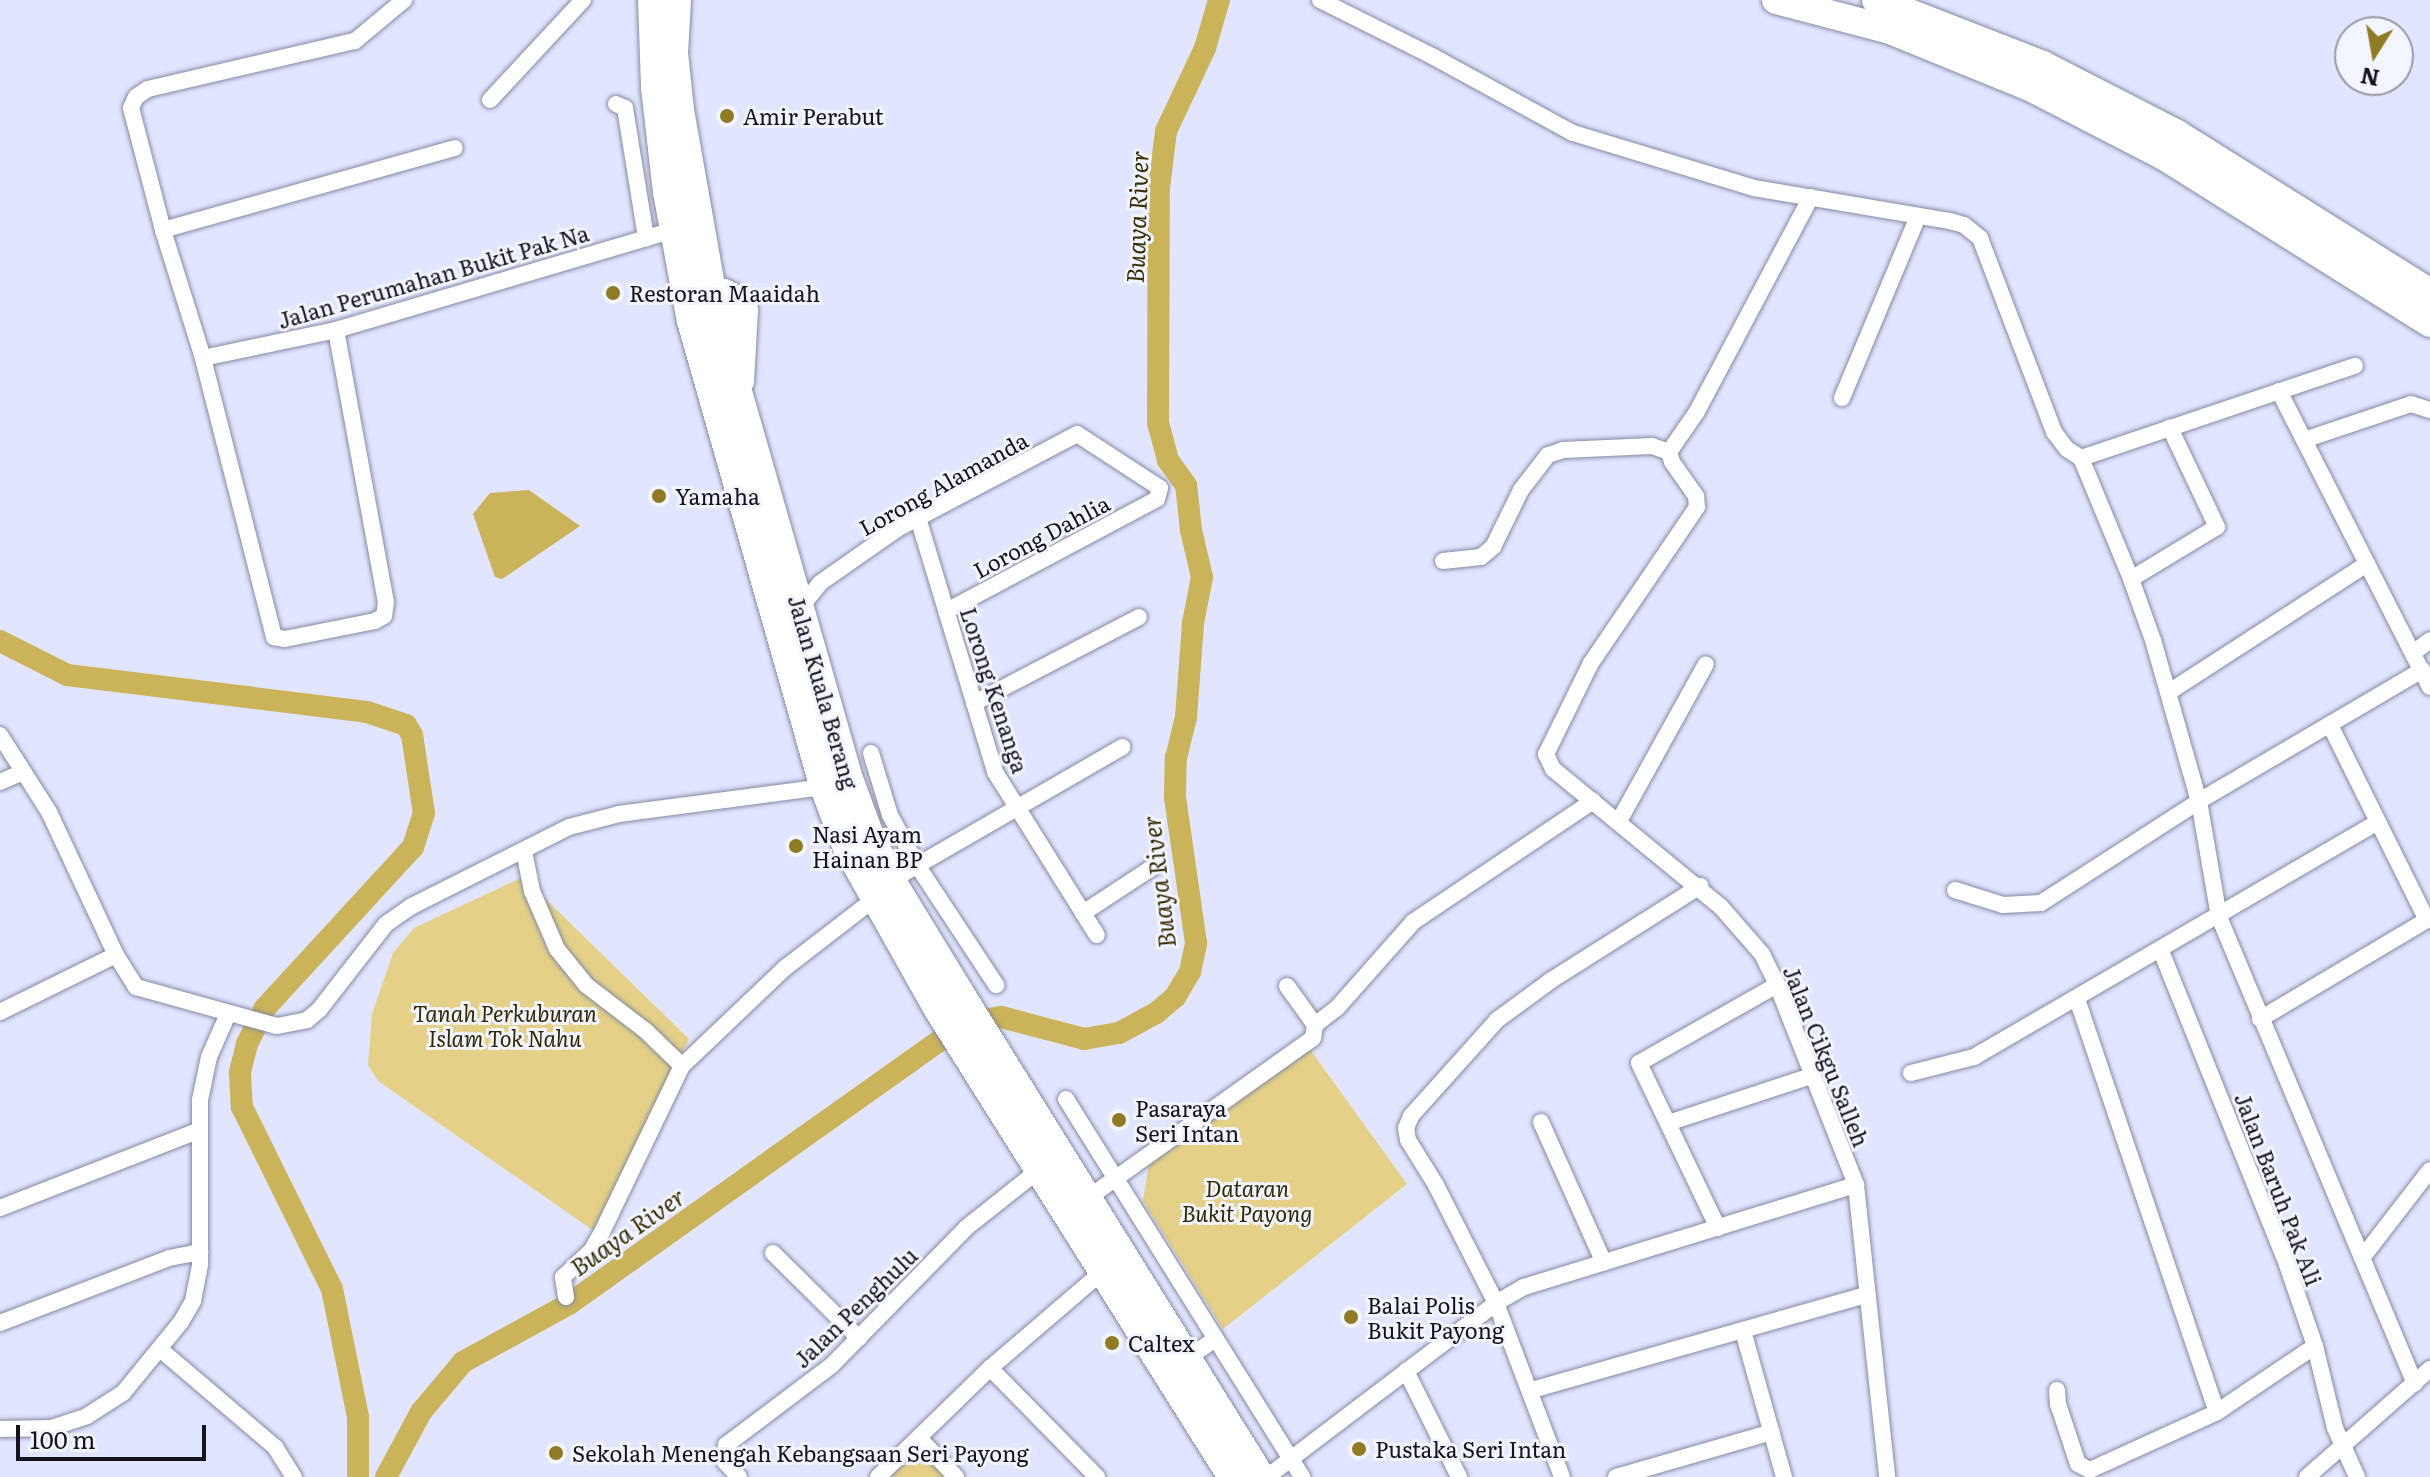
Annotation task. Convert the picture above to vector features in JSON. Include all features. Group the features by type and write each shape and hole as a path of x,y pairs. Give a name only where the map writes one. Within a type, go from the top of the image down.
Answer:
{"highway":[{"name":"Jalan Kuala Berang","path":"652,0 653,194 660,234 691,321 824,787 847,848 883,890 993,1070 1088,1198 1264,1477"},
{"name":"Jalan Kuala Berang","path":"677,0 674,53 680,110 712,294 849,779 871,838 883,890"},
{"path":"1776,0 1890,30 2032,88 2164,156 2430,323"},
{"path":"1876,0 2043,65 2177,134 2430,293"},
{"path":"691,321 700,301 712,294"},
{"name":"Jalan Kuala Berang","path":"993,1070 1039,1170 1232,1477"}],"street":[{"path":"336,330 386,602 384,616 375,621 285,639 274,637 269,628 203,358 163,230 131,108 136,97 148,89 355,41 404,0"},
{"path":"490,100 583,0"},
{"path":"1320,0 1434,57 1561,129 1715,178 1964,225 1980,238 2054,432 2067,449 2081,458 2131,579 2169,692 2199,801 2219,917 2415,1384"},
{"path":"616,104 625,108 653,194"},
{"path":"163,230 455,148"},
{"path":"1443,561 1481,557 1493,547 1521,490 1548,455 1563,450 1652,446 1669,452 1696,413 1811,197"},
{"path":"1842,398 1918,216"},
{"name":"Jalan Perumahan Bukit Pak Na","path":"203,358 336,330 660,234"},
{"path":"2081,458 2355,366"},
{"path":"2279,391 2430,687"},
{"path":"2304,440 2411,404 2430,410"},
{"path":"2131,579 2217,527 2170,428"},
{"name":"Lorong Alamanda","path":"800,608 820,583 918,518 1077,434 1160,488 1157,499"},
{"name":"Jalan Cikgu Salleh","path":"1669,452 1672,462 1696,496 1697,507 1591,663 1546,754 1553,769 1700,886 1762,954 1777,985 1856,1185 1887,1477"},
{"name":"Lorong Dahlia","path":"946,611 1157,499"},
{"name":"Lorong Kenanga","path":"918,518 995,772 1015,809 1097,935"},
{"path":"2169,692 2367,564"},
{"path":"974,703 1139,617"},
{"path":"2413,653 2430,640"},
{"path":"1619,821 1706,664"},
{"path":"1955,890 2003,905 2041,903 2199,801 2422,670"},
{"path":"2260,1019 2428,919 2330,725"},
{"path":"0,735 49,812 116,955 136,987 277,1026 307,1020 319,1010 386,924 412,906 560,831 596,819 824,787"},
{"path":"566,1297 563,1277 591,1251 602,1232 682,1066 785,968 917,865 1122,747"},
{"path":"871,753 890,815 917,865 996,985"},
{"path":"0,782 23,772"},
{"path":"1088,1198 1313,1038 1315,1025 1337,1008 1413,922 1593,801"},
{"path":"1911,1073 1974,1057 2378,822"},
{"path":"524,851 532,891 557,949 586,985 646,1031 682,1066"},
{"path":"1083,913 1156,865"},
{"path":"1562,1477 1532,1390 1496,1303 1436,1185 1408,1140 1406,1128 1411,1116 1497,1020 1550,981 1700,886"},
{"name":"Jalan Baruh Pak Ali","path":"2161,951 2287,1265 2315,1346 2342,1449 2357,1477"},
{"path":"0,1012 116,955"},
{"path":"1718,1228 1639,1063 1777,985"},
{"path":"1287,986 1315,1025"},
{"path":"2077,999 2217,1412"},
{"path":"0,1429 51,1428 87,1416 123,1393 161,1350 193,1301 200,1252 200,1100 209,1057 232,1015"},
{"path":"1668,1123 1811,1076"},
{"path":"1066,1099 1302,1477"},
{"path":"1541,1122 1604,1263"},
{"path":"0,1208 198,1131"},
{"name":"Jalan Penghulu","path":"739,1477 725,1462 726,1445 831,1366 967,1227 1039,1170"},
{"path":"2362,1258 2430,1170"},
{"path":"1264,1477 1496,1303 1524,1287 1856,1185"},
{"path":"0,1323 169,1258 200,1252"},
{"path":"773,1253 859,1338"},
{"path":"878,1477 990,1368 1102,1272"},
{"path":"1532,1390 1866,1295"},
{"path":"1743,1331 1784,1477"},
{"path":"1188,1358 1215,1339"},
{"path":"2057,1390 2058,1404 2078,1464 2083,1470 2108,1464 2217,1412 2315,1346"},
{"path":"161,1350 275,1447 294,1477"},
{"path":"990,1368 1097,1477"},
{"path":"2307,1477 2430,1369"},
{"path":"1406,1371 1459,1477"},
{"path":"1616,1477 1772,1432"},
{"path":"919,1438 956,1477"}],"green space":[{"name":"Tanah Perkuburan Islam Tok Nahu","path":"523,877 689,1039 594,1231 378,1081 368,1065 372,1014 393,953 414,928"},
{"name":"Dataran Bukit Payong","path":"1309,1048 1407,1184 1223,1329 1143,1201 1149,1162"},
{"name":"Sekolah Menengah Kebangsaan Seri Payong","path":"918,1449 945,1477 890,1477"}],"shaded area":[{"path":"529,490 580,526 502,579 495,577 473,514 490,493"}],"waterway":[{"name":"Buaya River","path":"386,1477 421,1412 463,1362 569,1304 962,1025 1001,1017 1084,1039 1119,1033 1156,1013 1175,997 1190,972 1196,943 1175,797 1176,758 1186,717 1193,623 1202,577 1191,530 1186,485 1168,460 1158,423 1159,188 1166,131 1205,48 1219,0"},
{"path":"0,641 67,675 367,712 406,725 412,735 424,813 413,847 265,1008 247,1044 240,1073 242,1107 332,1289 358,1417 358,1477"}],"place":[{"name":"Amir Perabut","path":"727,116"},
{"name":"Restoran Maaidah","path":"613,293"},
{"name":"Yamaha","path":"659,496"},
{"name":"Nasi Ayam Hainan BP","path":"796,846"},
{"name":"Pasaraya Seri Intan","path":"1119,1120"},
{"name":"Balai Polis Bukit Payong","path":"1351,1317"},
{"name":"Caltex","path":"1112,1343"},
{"name":"Pustaka Seri Intan","path":"1359,1449"},
{"name":"Sekolah Menengah Kebangsaan Seri Payong","path":"556,1453"}]}
